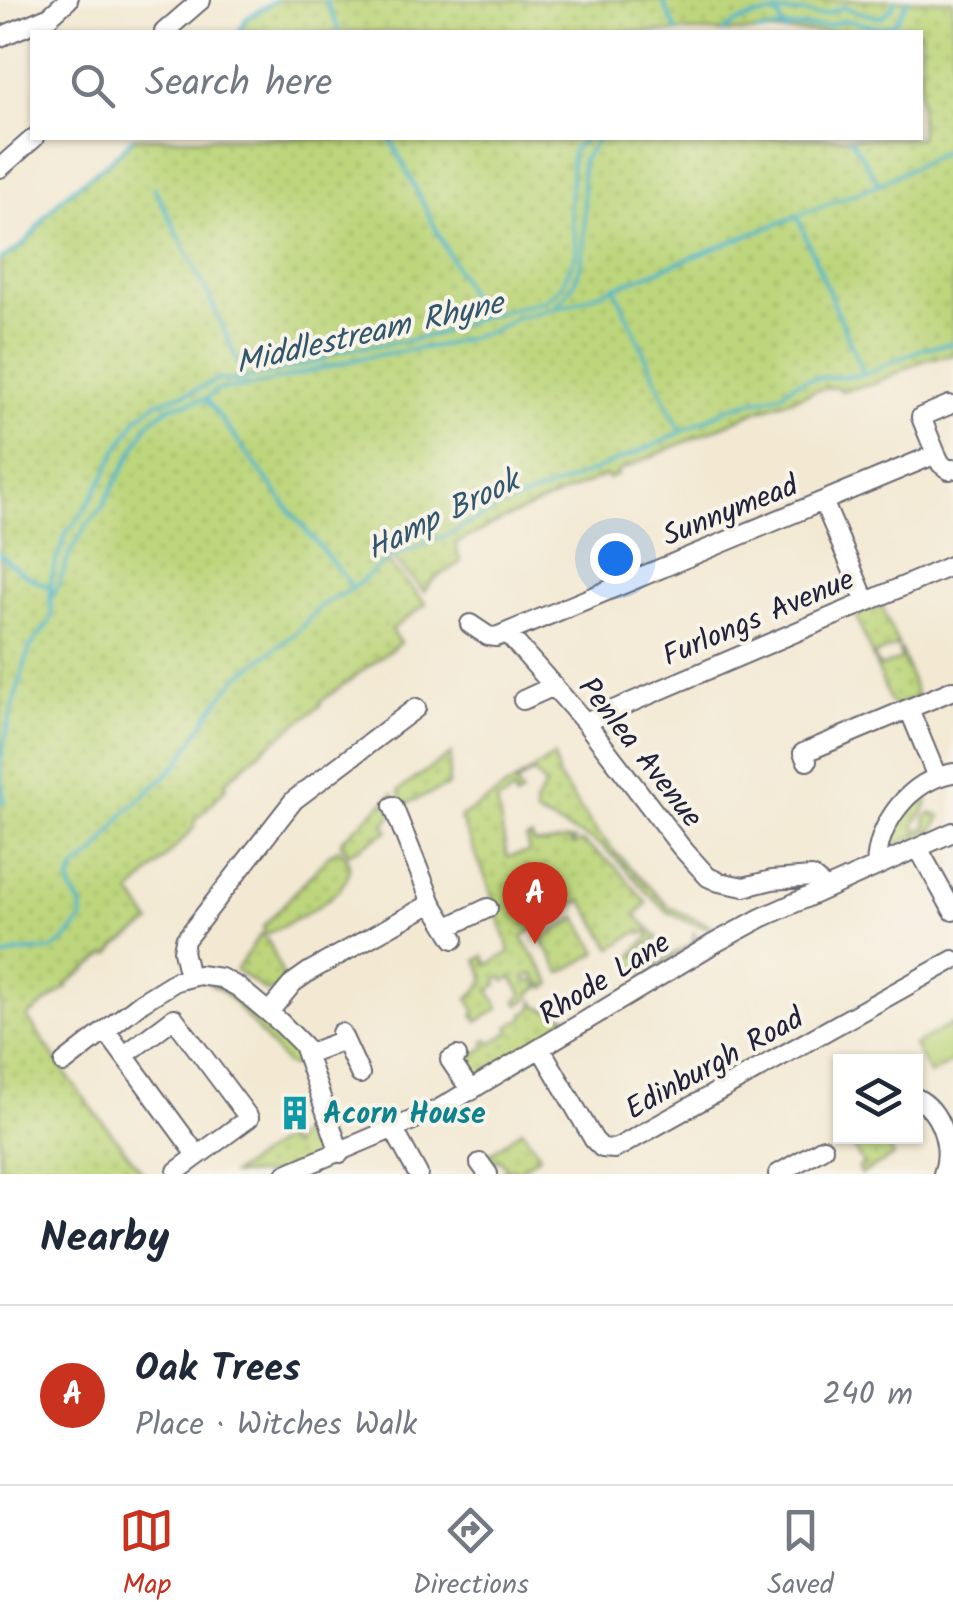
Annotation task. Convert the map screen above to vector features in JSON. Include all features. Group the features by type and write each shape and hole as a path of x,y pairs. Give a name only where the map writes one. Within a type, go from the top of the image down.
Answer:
{"street":[{"path":"0,36 37,28 68,0"},
{"path":"166,30 201,0"},
{"path":"0,168 32,140"},
{"path":"949,405 921,416 927,457 953,469"},
{"name":"Sunnymead","path":"507,633 927,457"},
{"path":"823,501 866,602"},
{"name":"Furlongs Avenue","path":"586,722 953,565"},
{"path":"470,624 496,638 507,633"},
{"name":"Penlea Avenue","path":"507,633 586,722 700,871 713,880 744,887"},
{"path":"523,700 554,686"},
{"path":"807,761 803,753 953,690"},
{"path":"189,977 184,940 294,800 416,708"},
{"path":"876,866 878,846 892,816 909,796 945,776 909,709"},
{"path":"394,806 432,902 451,933 488,908"},
{"name":"Rhode Lane","path":"286,1174 394,1130 470,1091 761,918 953,832"},
{"path":"918,848 953,912"},
{"path":"761,918 744,887 808,877 826,888"},
{"path":"269,1012 293,983 310,971 432,902"},
{"name":"Edinburgh Road","path":"541,1049 594,1140 602,1148 615,1150 953,960"},
{"path":"64,1063 176,980 210,976 230,982 300,1041 340,1152"},
{"path":"125,1055 174,1018 249,1118 177,1170"},
{"path":"106,1031 197,1155"},
{"path":"307,1054 343,1036 360,1074"},
{"path":"457,1056 450,1060 470,1091"},
{"path":"923,1101 949,1131 942,1174"},
{"path":"394,1130 418,1174"},
{"path":"778,1174 823,1148"}],"green space":[{"path":"276,0 953,0 953,355 924,360 875,383 841,391 839,387 824,388 757,411 618,471 618,475 608,479 606,475 507,518 455,544 461,562 433,580 424,592 392,557 387,561 426,604 391,630 400,643 320,702 320,706 225,782 227,787 194,822 195,827 131,893 151,923 27,1017 70,1080 144,1174 0,1174 0,259 21,246 61,199 131,140 923,140 923,30 240,30 246,19"},
{"path":"882,606 899,648 873,658 857,618"},
{"path":"901,650 917,696 896,706 890,702 874,660 880,667 901,659"},
{"path":"451,754 448,786 403,805 399,790"},
{"path":"554,756 559,778 617,854 669,907 714,928 694,924 664,909 601,846 536,814 535,804 545,786 533,772 516,784 522,794 515,798 513,791 497,801 507,857 529,852 526,839 532,837 538,844 570,839 575,840 573,845 582,842 615,866 647,903 636,915 658,938 636,955 648,969 693,943 694,931 696,943 650,971 638,974 629,960 650,937 647,931 639,931 612,948 582,900 546,921 544,918 551,912 534,885 518,887 510,892 530,925 536,927 522,937 552,984 546,988 532,974 525,977 541,987 519,1005 516,1000 523,995 512,977 505,981 502,977 489,990 499,1008 478,1021 468,998 485,979 477,960 484,956 490,964 510,952 487,881 460,818"},
{"path":"923,791 927,805 914,824 917,831 926,827 925,817 931,813 941,816 934,829 887,849 895,820"},
{"path":"393,794 396,802 384,823 388,831 348,854 342,840"},
{"path":"338,849 348,862 348,874 341,887 312,910 264,933 263,927"},
{"path":"577,918 598,952 561,973 541,939"},
{"path":"263,935 284,978 277,988 267,992 236,970"},
{"path":"207,983 224,985 293,1042 301,1064 287,1065 232,1000"},
{"path":"534,1001 538,1007 568,1017 477,1077 471,1077 462,1063 463,1052 468,1058 486,1047 484,1042 488,1039 492,1043 510,1032 508,1027 525,1017"},
{"path":"952,1024 953,1061 930,1075 923,1054 914,1045"},
{"path":"309,1120 323,1126 325,1136 323,1146 312,1158 272,1174 232,1174 284,1139 292,1147 296,1137 309,1126"},
{"path":"522,1129 540,1155 516,1173 513,1169 500,1174 507,1169 500,1159 490,1163 485,1158"},
{"path":"851,1144 897,1144 890,1148 894,1156 861,1174 858,1168 863,1164"}],"waterway":[{"path":"240,30 246,19 276,0"},
{"path":"325,0 339,30"},
{"path":"662,0 676,30"},
{"path":"726,30 761,15 823,15 843,7 880,18 893,7 894,0"},
{"path":"770,30 827,26 844,20 883,28 896,22 908,0"},
{"path":"777,14 785,30"},
{"path":"0,259 21,246 61,199 131,140"},
{"path":"391,140 480,316"},
{"path":"50,599 51,577 66,533 80,517 137,419 156,403 218,379 235,381 320,361 336,351 412,340 546,300 561,287 577,252 570,209 572,151 583,140"},
{"path":"557,304 570,289 583,255 582,160 597,140"},
{"path":"851,140 879,184"},
{"name":"Middlestream Rhyne","path":"0,762 29,650 49,622 50,599 70,553 100,511 149,422 172,406 206,399 216,390 253,386 366,357 443,345 489,332 519,317 575,303 879,184 953,147"},
{"path":"154,187 244,376"},
{"path":"797,216 863,373"},
{"path":"614,286 682,431"},
{"name":"Hamp Brook","path":"0,958 18,952 50,950 62,944 82,920 81,905 71,890 70,880 76,868 95,853 124,814 178,764 237,678 298,631 320,606 353,588 389,558 447,535 500,507 657,444 731,407 781,394 806,379 863,375 922,349 953,343"},
{"path":"206,399 353,588"},
{"path":"0,554 23,573 49,586"},
{"name":"Middlestream Rhyne","path":"0,763 4,800 0,804"}],"place":[{"name":"Oak Trees","path":"535,944"},
{"name":"Acorn House","path":"295,1113"}]}
